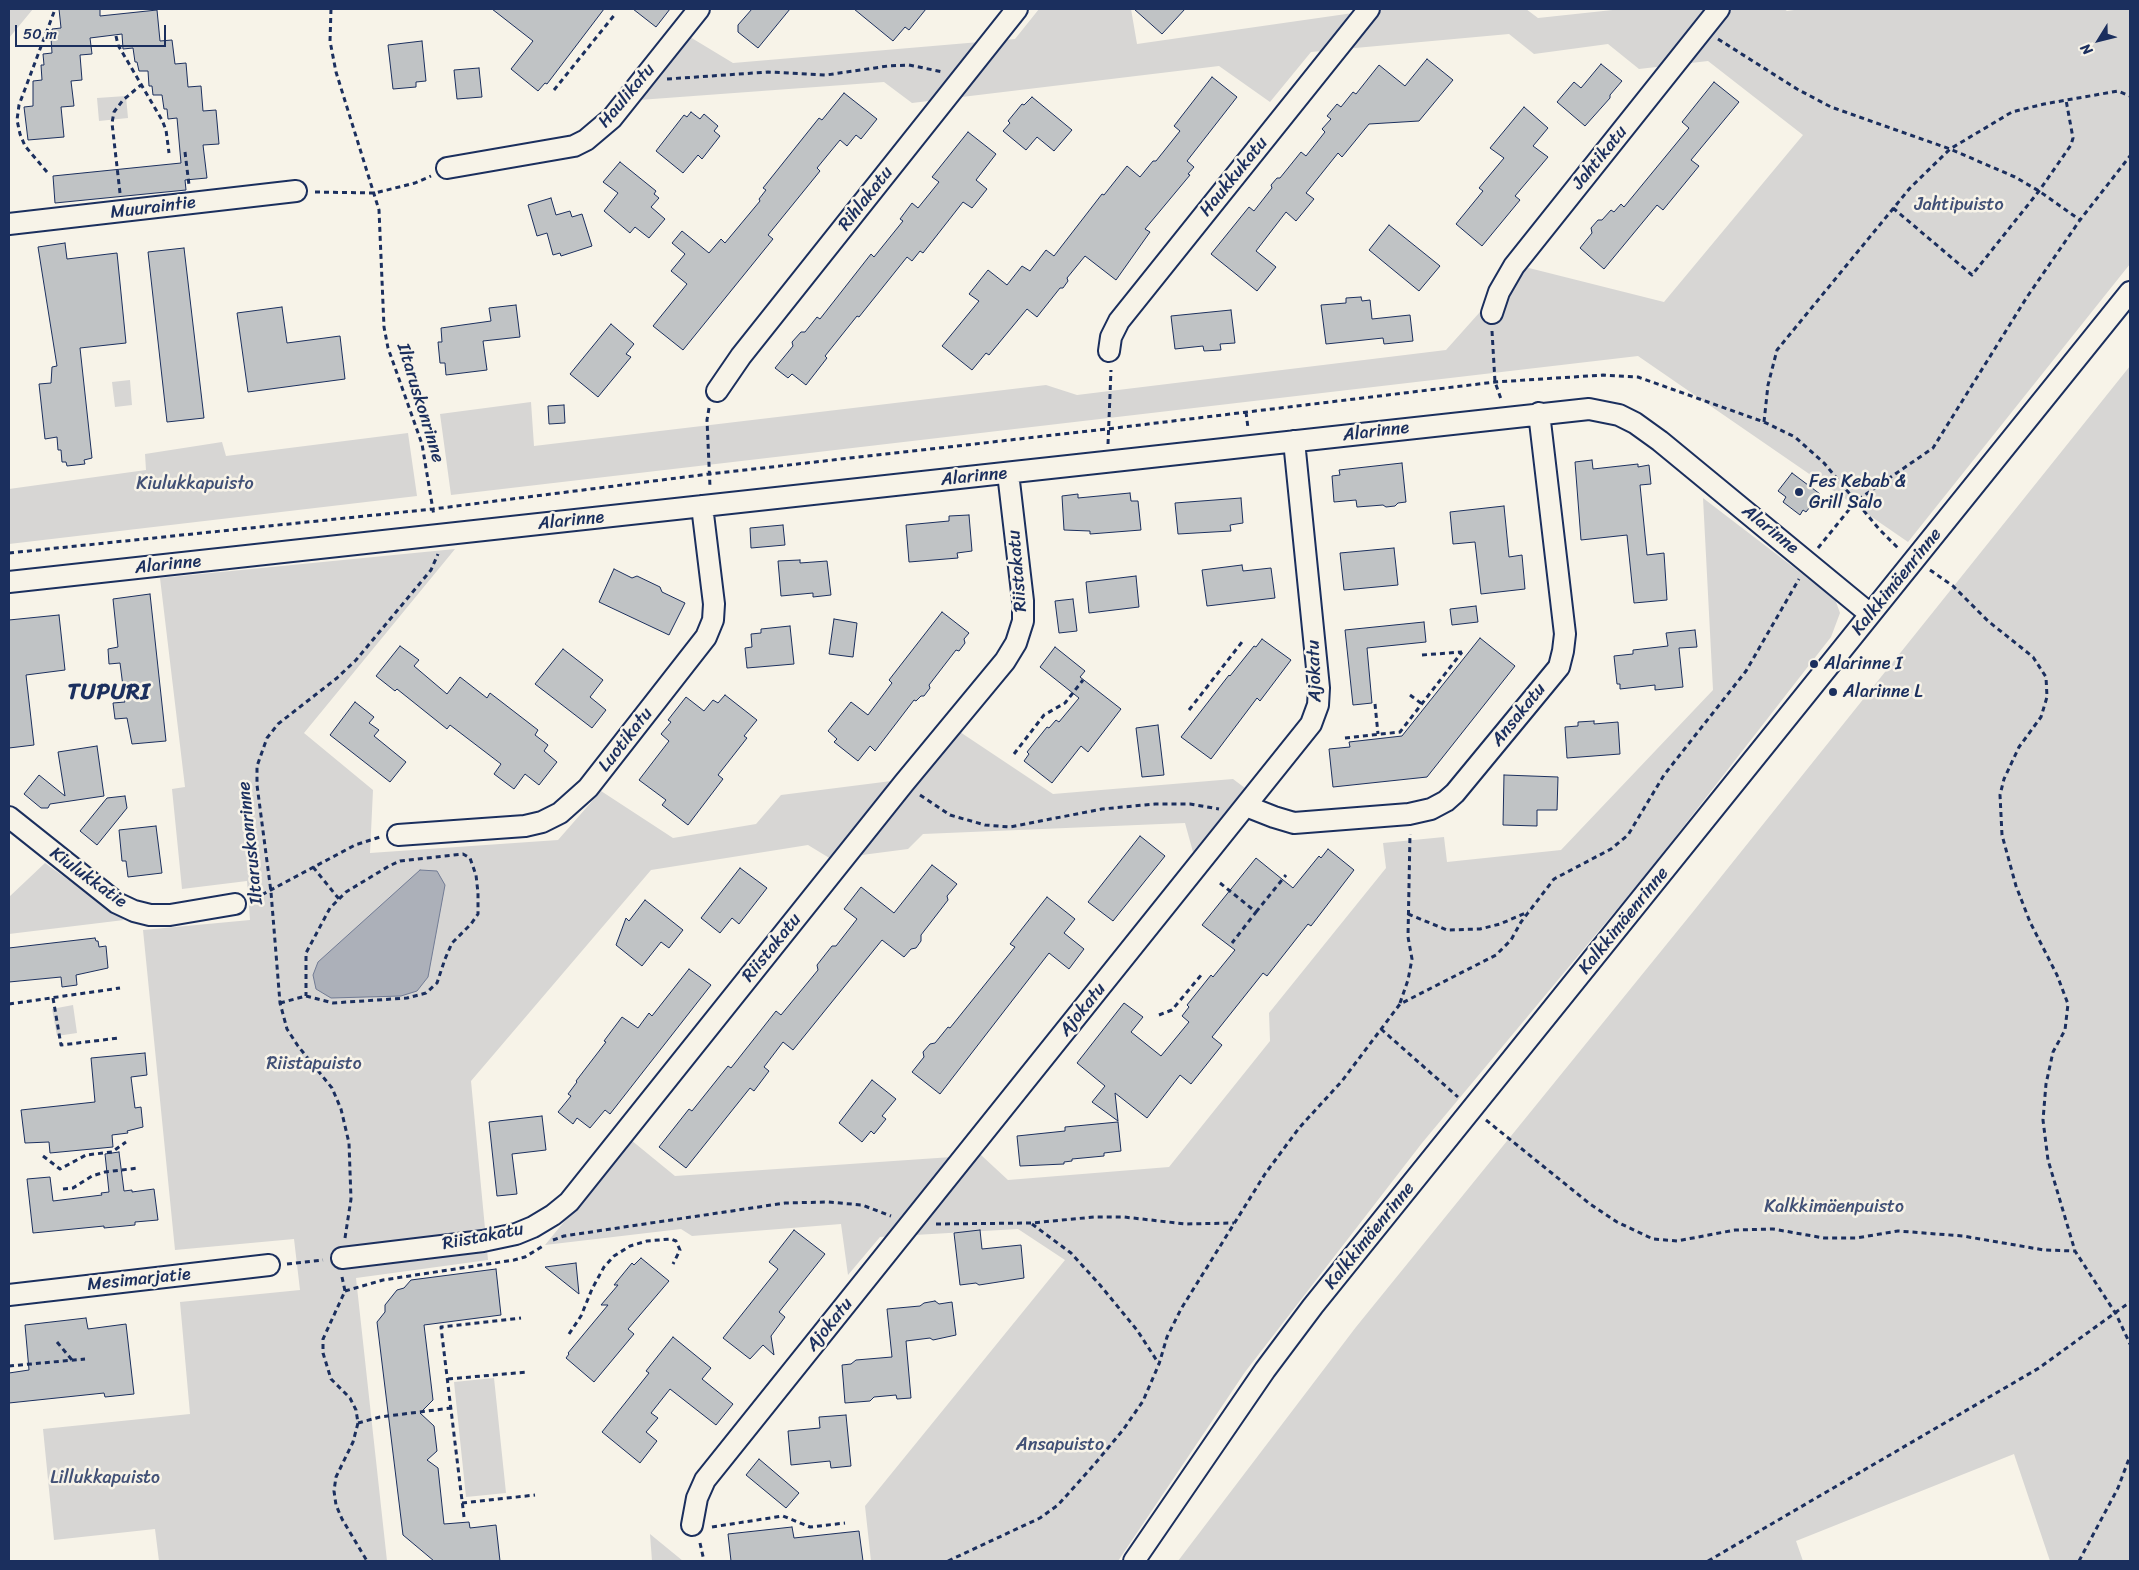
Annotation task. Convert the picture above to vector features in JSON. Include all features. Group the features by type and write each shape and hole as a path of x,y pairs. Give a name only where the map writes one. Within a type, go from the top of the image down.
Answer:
{"street":[{"name":"Haulikatu","path":"447,168 574,146 586,140 612,118 699,9"},
{"name":"Rihlakatu","path":"717,391 741,356 1017,9"},
{"name":"Haukkukatu","path":"1109,351 1111,337 1119,322 1369,9"},
{"name":"Jahtikatu","path":"1492,313 1499,292 1514,266 1719,9"},
{"name":"Muuraintie","path":"9,224 296,192"},
{"name":"Kalkkimäenrinne","path":"1134,1561 1295,1330 2130,292"},
{"name":"Alarinne","path":"9,582 1589,409 1619,415 1635,423 1660,441 1870,614"},
{"name":"Ansakatu","path":"1242,812 1274,817 1294,823 1409,814 1431,809 1446,801 1455,793 1559,667 1565,634 1539,413"},
{"name":"Ajokatu","path":"692,1525 697,1498 705,1480 1311,724 1318,705 1319,688 1294,442"},
{"name":"Riistakatu","path":"342,1258 483,1241 516,1234 533,1228 569,1202 1016,644 1023,621 1023,601 1008,473"},
{"name":"Luotikatu","path":"398,835 525,826 542,822 560,813 588,788 706,637 713,620 714,604 706,505"},
{"name":"Kiulukkatie","path":"9,817 117,903 134,911 150,915 170,915 235,904"},
{"name":"Mesimarjatie","path":"9,1294 269,1266"}],"path":[{"name":"Iltaruskonrinne","path":"331,9 330,41 336,72 374,193 381,230 384,327 388,348 422,444 437,536 438,557 431,570 356,660 337,678 278,724 267,738 258,766 257,785 271,892 280,1003 287,1028 298,1046 332,1088 342,1109 349,1143 351,1199 342,1258 345,1291 323,1339 323,1353 331,1379 350,1398 356,1410 358,1423"},
{"path":"47,172 25,146 17,120 18,105 54,12"},
{"path":"554,90 616,13"},
{"path":"1703,29 1797,89 1831,107 1950,149 2016,177 2080,220"},
{"path":"116,36 118,45 162,120 166,130 169,153"},
{"path":"644,78 676,80 768,72 826,75 888,66 909,65 935,69 962,78"},
{"path":"122,211 112,123 114,112 123,100 141,85"},
{"path":"1764,422 1768,385 1777,350 1910,188 1950,149 2012,112 2118,91 2130,96"},
{"path":"1893,208 1972,275 2039,191 2071,145 2072,138 2066,100"},
{"path":"185,152 191,203"},
{"path":"1400,1004 1496,955 1511,940 1528,912 1554,879 1611,849 1628,835 1664,775 1746,672 1790,597 1808,561 1856,501 1933,448 2026,297 2080,220 2130,156"},
{"path":"296,192 374,193 415,182 447,168"},
{"path":"1492,313 1495,382"},
{"path":"1109,351 1111,372 1107,429 1109,462"},
{"path":"706,505 707,420 710,406 717,391"},
{"path":"1915,560 1952,586 1988,621 2033,657 2046,677 2048,697 2041,717 2019,747 2004,779 2000,795 2002,835 2016,886 2030,922 2058,975 2068,1004 2064,1030 2053,1052 2046,1084 2043,1120 2048,1160 2075,1251 2116,1314 2130,1344"},
{"path":"1189,710 1242,642"},
{"path":"1345,738 1400,732 1462,652 1422,656"},
{"path":"1014,754 1044,715 1065,703 1083,680"},
{"path":"1410,695 1422,704"},
{"path":"1375,704 1378,734"},
{"path":"904,783 929,803 950,815 985,825 1010,827 1102,809 1155,804 1190,804 1242,812"},
{"path":"948,1561 1040,1518 1058,1504 1123,1430 1143,1401 1159,1364 1167,1336 1181,1309 1265,1174 1293,1136 1342,1081 1400,1004 1408,980 1412,959 1408,937 1409,814"},
{"path":"235,904 249,901 271,892 354,845 378,837 398,835"},
{"path":"280,1003 306,996 333,1003 407,998 426,993 437,983 452,943 472,924 478,914 478,893 473,864 470,858 462,854 400,861 346,892 330,908 306,953 306,996"},
{"path":"313,868 339,899"},
{"path":"1232,943 1286,875"},
{"path":"1220,883 1256,912"},
{"path":"1408,914 1448,930 1500,924 1528,912"},
{"path":"1159,1015 1172,1010 1202,974"},
{"path":"9,1004 120,988"},
{"path":"52,998 60,1045 120,1038"},
{"path":"1381,1028 1473,1110 1590,1204 1618,1222 1653,1239 1677,1241 1735,1230 1773,1228 1824,1238 1856,1238 1898,1231 1963,1236 2044,1250 2075,1251"},
{"path":"43,1156 60,1169 86,1155 112,1152 126,1142"},
{"path":"63,1189 73,1188 105,1172 138,1168"},
{"path":"345,1291 383,1280 514,1260 525,1257 564,1236 785,1203 828,1202 862,1205 912,1222 968,1225 1032,1223 1124,1216 1186,1224 1235,1223"},
{"path":"1032,1223 1071,1253 1095,1278 1137,1330 1159,1364"},
{"path":"569,1334 581,1316 604,1266 614,1256 630,1246 647,1241 671,1239 676,1241 680,1250 673,1264"},
{"path":"1708,1561 2039,1368 2130,1302"},
{"path":"464,1517 441,1327 520,1318"},
{"path":"57,1342 72,1360"},
{"path":"9,1366 85,1358"},
{"path":"448,1379 526,1372"},
{"path":"367,1561 342,1519 336,1505 334,1491 336,1477 353,1442 358,1423 380,1417 451,1408"},
{"path":"2079,1561 2118,1488 2130,1456"},
{"path":"462,1503 535,1495"},
{"path":"692,1525 715,1527 783,1516 810,1526 845,1523"}],"green space":[{"path":"9,9 33,9 9,38"},
{"name":"Jahtipuisto","path":"1039,9 1131,9 1137,44 1381,9 1526,9 1538,18 1622,9 1784,9 1787,11 1801,9 2130,9 2130,264 1908,542 1638,356 451,495 440,414 531,402 534,446 1046,385 1077,395 1446,350 1521,266 1664,302 1803,135 1708,61 1639,69 1608,44 1534,54 1509,34 1311,52 1270,102 1219,66 912,103 884,82 639,100 690,37 733,63 1015,39"},
{"path":"126,96 128,118 99,121 97,98"},
{"name":"Kalkkimäenpuisto","path":"2130,366 2130,1561 2050,1561 2014,1454 1796,1541 1803,1561 1178,1561 1356,1327 1692,913"},
{"path":"130,380 132,405 115,407 112,382"},
{"name":"Kiulukkapuisto","path":"408,433 417,496 9,544 9,489 146,470 145,454 222,442 226,456"},
{"name":"Ansapuisto","path":"1703,498 1835,599 1840,613 1831,637 1648,872 1422,1143 1245,1372 1118,1561 871,1561 865,1506 1065,1260 1018,1229 880,1237 848,1275 841,1224 692,1236 681,1229 545,1245 631,1140 675,1176 981,1155 1008,1180 1169,1167 1270,1041 1269,1013 1386,868 1383,843 1444,837 1447,862 1561,850 1713,690"},
{"name":"Riistapuisto","path":"455,549 304,733 373,790 370,853 558,840 601,791 673,838 756,824 781,795 923,777 960,732 1053,794 1233,779 1245,788 1193,852 1185,823 923,834 908,849 831,859 808,845 651,870 471,1081 488,1260 356,1278 387,1561 159,1561 155,1529 54,1540 43,1429 190,1414 180,1302 300,1290 294,1239 175,1250 143,930 250,920 247,881 182,889 172,789 185,787 160,578"},
{"path":"45,863 124,920 9,934 9,897"},
{"path":"73,1005 77,1033 57,1036 52,1009"},
{"path":"494,1378 506,1493 466,1497 454,1382"},
{"path":"650,1534 683,1561 652,1561"}],"shaded area":[{"path":"420,870 437,871 445,885 428,977 417,991 401,996 331,998 316,989 313,975 318,962"}],"building":[{"path":"59,9 100,9 100,16 157,10 160,41 172,40 175,64 186,63 188,87 201,86 203,111 216,110 219,144 203,145 207,178 185,180 186,190 55,203 53,176 181,163 177,118 168,119 162,95 153,95 152,86 149,86 148,71 139,71 137,62 135,62 133,48 123,49 122,34 90,38 92,54 80,55 82,80 71,81 74,106 61,107 64,137 28,140 24,107 33,106 33,81 42,80 41,65 44,65 43,54 52,53 52,29 61,28"},
{"path":"492,9 604,9 547,84 545,83 538,91 511,69 533,41"},
{"path":"633,9 670,9 656,27"},
{"path":"752,9 790,9 758,48 738,32 738,25"},
{"path":"854,9 926,9 909,30 905,27 893,41"},
{"path":"1134,9 1185,9 1162,34"},
{"path":"422,41 426,81 416,82 416,87 393,89 388,45"},
{"path":"1427,59 1453,80 1419,121 1369,124 1342,157 1338,153 1306,193 1314,199 1296,221 1286,212 1256,251 1276,267 1257,291 1211,254 1249,207 1254,211 1272,188 1271,185 1277,178 1280,178 1301,152 1306,156 1325,132 1322,129 1331,119 1327,116 1337,104 1341,107 1353,92 1356,94 1379,65 1405,86"},
{"path":"1601,64 1622,81 1610,95 1610,98 1585,126 1557,102 1574,82 1581,88"},
{"path":"479,68 482,97 457,99 454,70"},
{"path":"1212,77 1237,97 1187,161 1194,167 1188,174 1190,175 1145,229 1150,232 1116,280 1085,256 1067,278 1068,281 1063,288 1060,288 1037,317 1027,309 989,355 986,353 972,370 942,346 979,301 969,294 988,270 1007,285 1022,266 1030,271 1046,250 1054,256 1102,194 1104,195 1127,166 1140,177 1153,161 1156,161 1180,131 1174,126"},
{"path":"1714,82 1739,102 1691,160 1699,166 1663,210 1657,205 1604,269 1580,248 1592,233 1591,228 1611,210 1614,212 1621,204 1624,207 1689,128 1682,122"},
{"path":"844,93 877,119 861,139 856,135 847,146 840,140 817,168 820,171 768,235 773,239 683,350 653,326 687,284 671,271 685,254 672,243 682,231 709,253 721,239 725,243 760,201 759,199 766,190 763,188 819,118 822,120"},
{"path":"1032,97 1072,130 1054,151 1037,137 1026,150 1003,131 1010,123 1008,121 1022,104 1024,105"},
{"path":"1524,107 1548,128 1533,146 1548,157 1515,196 1520,200 1482,246 1456,224 1483,191 1479,188 1504,158 1490,148"},
{"path":"691,112 700,119 704,114 718,126 714,131 720,136 702,159 698,155 683,173 656,151 684,115 687,117"},
{"path":"968,132 996,154 976,180 987,189 972,208 963,202 923,253 920,251 912,261 907,257 825,356 827,358 806,385 792,374 788,378 775,368 793,346 792,342 801,332 805,332 817,317 820,319 871,254 874,257 903,221 900,219 912,203 918,208 939,182 932,177"},
{"path":"620,162 656,191 654,194 659,198 651,207 665,219 649,238 635,227 630,233 604,211 618,193 603,182"},
{"path":"551,198 556,215 570,211 572,217 582,214 592,246 561,256 560,253 553,255 547,233 537,236 528,205"},
{"path":"1389,225 1440,266 1419,291 1369,250"},
{"path":"65,243 67,259 117,253 126,343 80,348 92,458 84,460 85,464 67,466 66,462 62,462 61,450 58,450 57,437 45,439 39,384 51,383 52,367 57,366 38,247"},
{"path":"184,248 204,418 167,422 148,252"},
{"path":"1361,297 1362,301 1370,300 1372,319 1410,315 1413,341 1384,344 1383,338 1326,344 1321,305 1346,303 1346,298"},
{"path":"516,305 520,337 483,341 487,370 446,375 445,363 440,363 438,342 442,342 441,328 491,321 489,308"},
{"path":"282,307 287,343 340,336 345,379 248,392 237,313"},
{"path":"1231,310 1235,343 1220,344 1221,350 1204,351 1203,346 1175,349 1171,316"},
{"path":"611,324 634,344 626,354 631,357 598,397 570,374"},
{"path":"564,405 565,423 549,424 548,406"},
{"path":"1592,460 1593,469 1638,464 1638,467 1649,465 1651,484 1640,485 1647,555 1664,553 1667,600 1634,603 1627,535 1581,540 1575,462"},
{"path":"1402,463 1406,502 1386,507 1383,505 1357,507 1356,500 1334,502 1332,476 1340,475 1339,470"},
{"name":"Fes Kebab & Grill Salo","path":"1792,473 1820,494 1806,512 1803,510 1800,515 1783,502 1786,497 1778,491"},
{"path":"1130,493 1131,501 1138,501 1141,530 1090,534 1090,531 1064,530 1062,496 1078,494 1078,498"},
{"path":"1241,498 1243,523 1230,525 1231,531 1178,534 1175,503"},
{"path":"1504,506 1509,557 1522,555 1525,589 1481,594 1475,542 1453,544 1450,512"},
{"path":"969,515 972,551 957,553 958,558 909,562 906,525 949,521 949,516"},
{"path":"783,525 785,545 751,548 750,528"},
{"path":"1394,548 1398,585 1344,590 1340,553"},
{"path":"800,560 800,563 827,561 831,595 813,597 813,593 781,596 778,561"},
{"path":"1242,565 1243,571 1271,568 1275,598 1207,606 1202,570"},
{"path":"614,569 632,578 637,576 660,587 662,592 685,603 669,635 599,602"},
{"path":"1136,576 1139,607 1089,613 1086,582"},
{"path":"150,594 166,741 132,744 127,718 115,719 113,703 125,702 120,663 109,664 108,649 118,647 113,599"},
{"path":"1073,599 1077,631 1059,633 1055,601"},
{"path":"1476,606 1478,622 1452,625 1450,609"},
{"path":"942,612 969,633 964,639 965,643 959,651 956,650 929,685 930,688 924,696 921,696 916,701 914,700 875,751 870,746 858,761 834,742 837,739 828,731 851,702 868,715 892,683 889,680"},
{"path":"59,615 65,670 26,675 34,745 9,748 9,620"},
{"path":"834,619 857,623 853,657 829,654"},
{"path":"1424,622 1426,642 1367,648 1372,703 1353,705 1345,630"},
{"path":"790,626 794,664 747,668 745,648 752,647 751,634 761,633 761,629"},
{"path":"1695,630 1697,647 1679,648 1683,687 1655,690 1655,685 1620,689 1620,684 1617,684 1614,656 1633,654 1633,650 1668,646 1666,633"},
{"path":"1480,638 1515,666 1427,777 1333,787 1329,749 1350,747 1349,742 1402,736"},
{"path":"1262,639 1291,660 1260,701 1257,698 1211,759 1181,737 1229,675"},
{"path":"400,646 419,660 414,666 447,694 460,677 487,698 490,693 538,730 535,735 548,745 544,751 557,762 539,785 525,774 514,789 494,774 501,764 450,725 447,729 397,689 395,691 376,676"},
{"path":"1055,647 1085,671 1080,677 1121,709 1088,752 1081,746 1052,783 1024,761 1029,754 1027,752 1047,727 1049,728 1056,720 1059,722 1079,698 1040,667"},
{"path":"563,649 603,680 590,697 606,710 592,728 535,684"},
{"path":"725,695 757,720 744,736 747,738 718,775 723,779 688,825 662,805 666,800 639,780 669,741 661,734 671,722 668,720 686,697 704,711 713,700 718,703"},
{"path":"355,702 374,717 369,723 379,730 374,736 406,762 390,782 330,735"},
{"path":"1594,721 1594,724 1618,722 1620,754 1567,758 1565,727 1578,726 1578,722"},
{"path":"1158,725 1164,775 1142,777 1136,728"},
{"path":"97,746 104,796 50,804 48,808 41,808 24,794 39,775 65,796 58,752"},
{"path":"1504,775 1558,777 1557,810 1537,810 1537,826 1503,825"},
{"path":"125,796 127,808 97,845 80,831 107,798"},
{"path":"156,826 162,873 128,877 126,861 122,861 119,830"},
{"path":"1140,836 1165,856 1113,921 1088,902"},
{"path":"1328,849 1354,870 1311,926 1308,924 1267,976 1263,973 1212,1037 1222,1045 1191,1084 1180,1075 1147,1118 1115,1093 1118,1121 1092,1102 1105,1086 1077,1063 1124,1003 1143,1017 1131,1032 1161,1056 1189,1022 1182,1016 1189,1007 1187,1005 1211,975 1213,977 1235,950 1202,925 1256,858 1293,888 1319,856 1321,858"},
{"path":"932,865 957,884 947,896 948,900 921,935 921,941 916,948 911,949 904,957 882,940 793,1050 783,1042 764,1067 769,1071 754,1091 750,1088 686,1168 659,1147 689,1109 692,1111 728,1066 731,1068 776,1011 781,1015 818,970 817,965 832,946 836,946 857,919 844,909 861,887 894,913"},
{"path":"740,868 767,888 739,924 732,918 720,933 701,918"},
{"path":"1047,897 1075,919 1064,933 1084,949 1069,969 1049,953 940,1094 912,1072 924,1057 923,1052 930,1044 935,1043 948,1027 950,1028 1015,947 1010,944"},
{"path":"645,900 683,930 669,948 661,942 642,966 616,945 626,918 629,921"},
{"path":"95,938 98,941 99,947 106,946 108,968 76,975 77,985 62,987 61,977 9,982 9,948"},
{"path":"689,969 711,985 610,1114 605,1110 590,1128 577,1118 573,1124 558,1112 571,1096 568,1094 576,1081 606,1042 604,1041 622,1017 638,1028 649,1013 652,1016"},
{"path":"145,1053 147,1075 131,1077 135,1108 141,1107 143,1127 127,1131 128,1133 112,1135 113,1147 50,1153 49,1142 25,1143 21,1110 95,1102 91,1058"},
{"path":"872,1080 896,1099 882,1116 886,1119 874,1134 871,1131 862,1142 839,1123"},
{"path":"542,1116 546,1150 512,1154 517,1194 497,1196 489,1122"},
{"path":"1118,1122 1121,1151 1104,1153 1104,1156 1072,1159 1072,1161 1064,1162 1064,1164 1020,1166 1017,1136 1065,1131 1065,1127"},
{"path":"119,1152 124,1191 132,1190 132,1192 154,1189 158,1220 135,1222 135,1225 33,1233 27,1179 50,1177 53,1201 102,1195 101,1193 109,1192 105,1154"},
{"path":"794,1230 825,1254 779,1312 785,1317 771,1336 774,1355 763,1345 750,1359 723,1338 778,1269 769,1262"},
{"path":"980,1230 982,1249 1021,1245 1024,1278 979,1285 976,1283 960,1285 954,1233"},
{"path":"641,1258 669,1281 628,1329 634,1334 594,1382 566,1358 568,1353 608,1305 601,1305 618,1285 614,1285 632,1263 634,1265"},
{"path":"576,1263 579,1294 545,1267"},
{"path":"496,1269 501,1315 424,1325 433,1400 420,1413 434,1426 437,1451 427,1460 438,1468 444,1524 469,1522 470,1528 496,1525 500,1561 434,1561 403,1535 377,1322 385,1312 385,1305 397,1290 404,1288 411,1280"},
{"path":"935,1301 939,1304 952,1302 956,1335 933,1340 930,1338 906,1341 911,1398 897,1399 896,1395 874,1397 870,1401 845,1403 842,1365 851,1364 856,1360 892,1357 887,1309 920,1306 924,1303"},
{"path":"86,1318 88,1329 126,1324 134,1394 105,1397 104,1393 9,1403 9,1373 29,1370 25,1325"},
{"path":"673,1337 711,1368 702,1379 733,1404 716,1425 670,1389 651,1413 658,1418 646,1432 657,1441 640,1463 602,1432 649,1373 646,1371"},
{"path":"846,1415 851,1466 831,1468 830,1461 791,1465 788,1431 820,1428 819,1417"},
{"path":"759,1459 799,1493 786,1508 746,1475"},
{"path":"792,1527 794,1538 859,1531 863,1561 731,1561 728,1534"}],"place":[{"name":"Fes Kebab & Grill Salo","path":"1799,492"},
{"name":"Alarinne I","path":"1814,664"},
{"name":"Alarinne L","path":"1833,692"}],"district":[{"name":"TUPURI","path":"109,693"}],"park label":[{"name":"Lillukkapuisto","path":"105,1478"}]}
